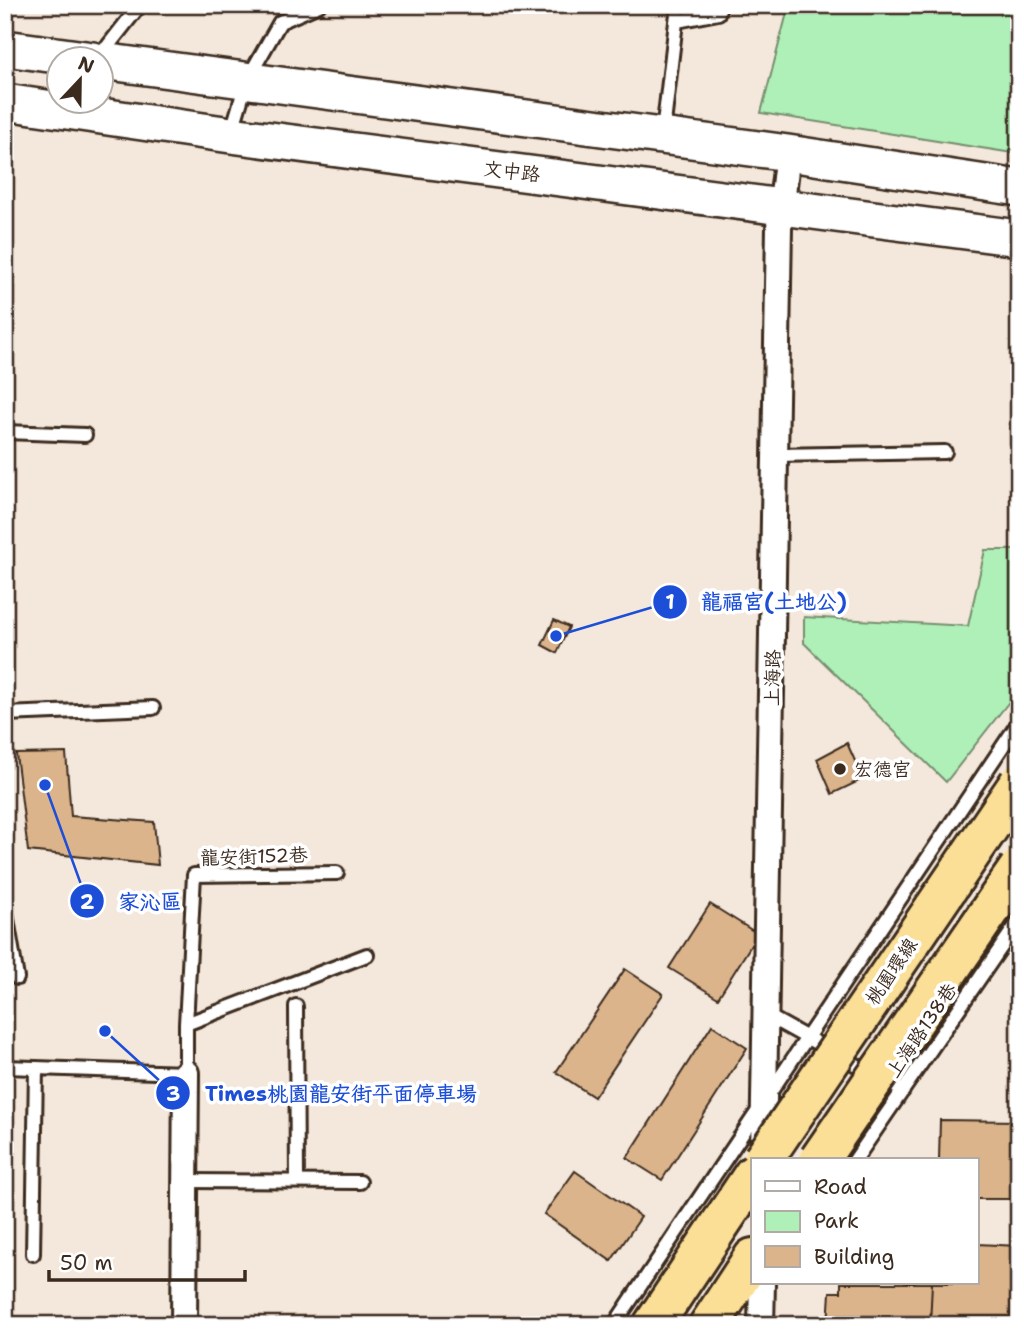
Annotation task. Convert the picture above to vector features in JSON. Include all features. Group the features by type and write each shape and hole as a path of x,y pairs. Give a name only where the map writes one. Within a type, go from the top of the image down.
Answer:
{"highway":[{"name":"桃園環線","path":"764,1158 1019,783"},
{"path":"820,1158 1019,868"},
{"path":"653,1325 751,1178"},
{"path":"709,1325 751,1261"}],"street":[{"path":"5,48 46,53"},
{"path":"116,63 788,153 1019,188"},
{"name":"文中路","path":"5,102 231,135 1019,238"},
{"name":"上海路","path":"763,1158 779,228 788,153"},
{"path":"184,1325 187,1073"},
{"path":"761,1325 765,1288"}],"lane":[{"path":"108,46 140,5"},
{"path":"231,135 247,80 280,22 319,5"},
{"path":"662,136 678,5"},
{"path":"677,21 718,13 720,5"},
{"path":"5,432 85,435"},
{"path":"775,455 945,452"},
{"path":"5,713 153,708"},
{"path":"614,1325 1019,722"},
{"name":"龍安街152巷","path":"187,1073 186,1024 194,875 337,873"},
{"path":"5,907 18,978"},
{"name":"上海路138巷","path":"856,1158 1019,921"},
{"path":"186,1024 367,955"},
{"path":"296,1006 297,1181"},
{"path":"766,1015 903,1091"},
{"path":"5,1067 187,1073"},
{"path":"33,1254 36,1068"},
{"path":"186,1181 360,1182"}],"green space":[{"path":"789,5 1019,5 1019,154 761,113"},
{"path":"985,550 1019,550 1019,689 946,782 804,643 804,617 968,626"}],"building":[{"path":"554,620 569,627 557,653 542,645"},
{"name":"宏德宮","path":"847,743 863,779 832,794 817,759"},
{"path":"66,753 71,816 154,822 158,865 28,851 16,754"},
{"path":"710,904 758,934 718,998 669,968"},
{"path":"625,969 663,994 594,1097 556,1072"},
{"path":"712,1025 747,1048 662,1180 627,1158"},
{"path":"940,1120 1019,1121 1019,1199 978,1199 978,1158 939,1158"},
{"path":"575,1171 641,1217 611,1261 544,1214"},
{"path":"978,1244 1019,1246 1019,1325 930,1325 932,1284 978,1284"},
{"path":"841,1284 932,1284 930,1325 828,1325 830,1292 841,1292"}],"place":[{"name":"龍福宮(土地公)","path":"556,636"},
{"name":"宏德宮","path":"840,769"},
{"name":"家沁區","path":"45,785"},
{"name":"Times桃園龍安街平面停車場","path":"105,1031"}]}
